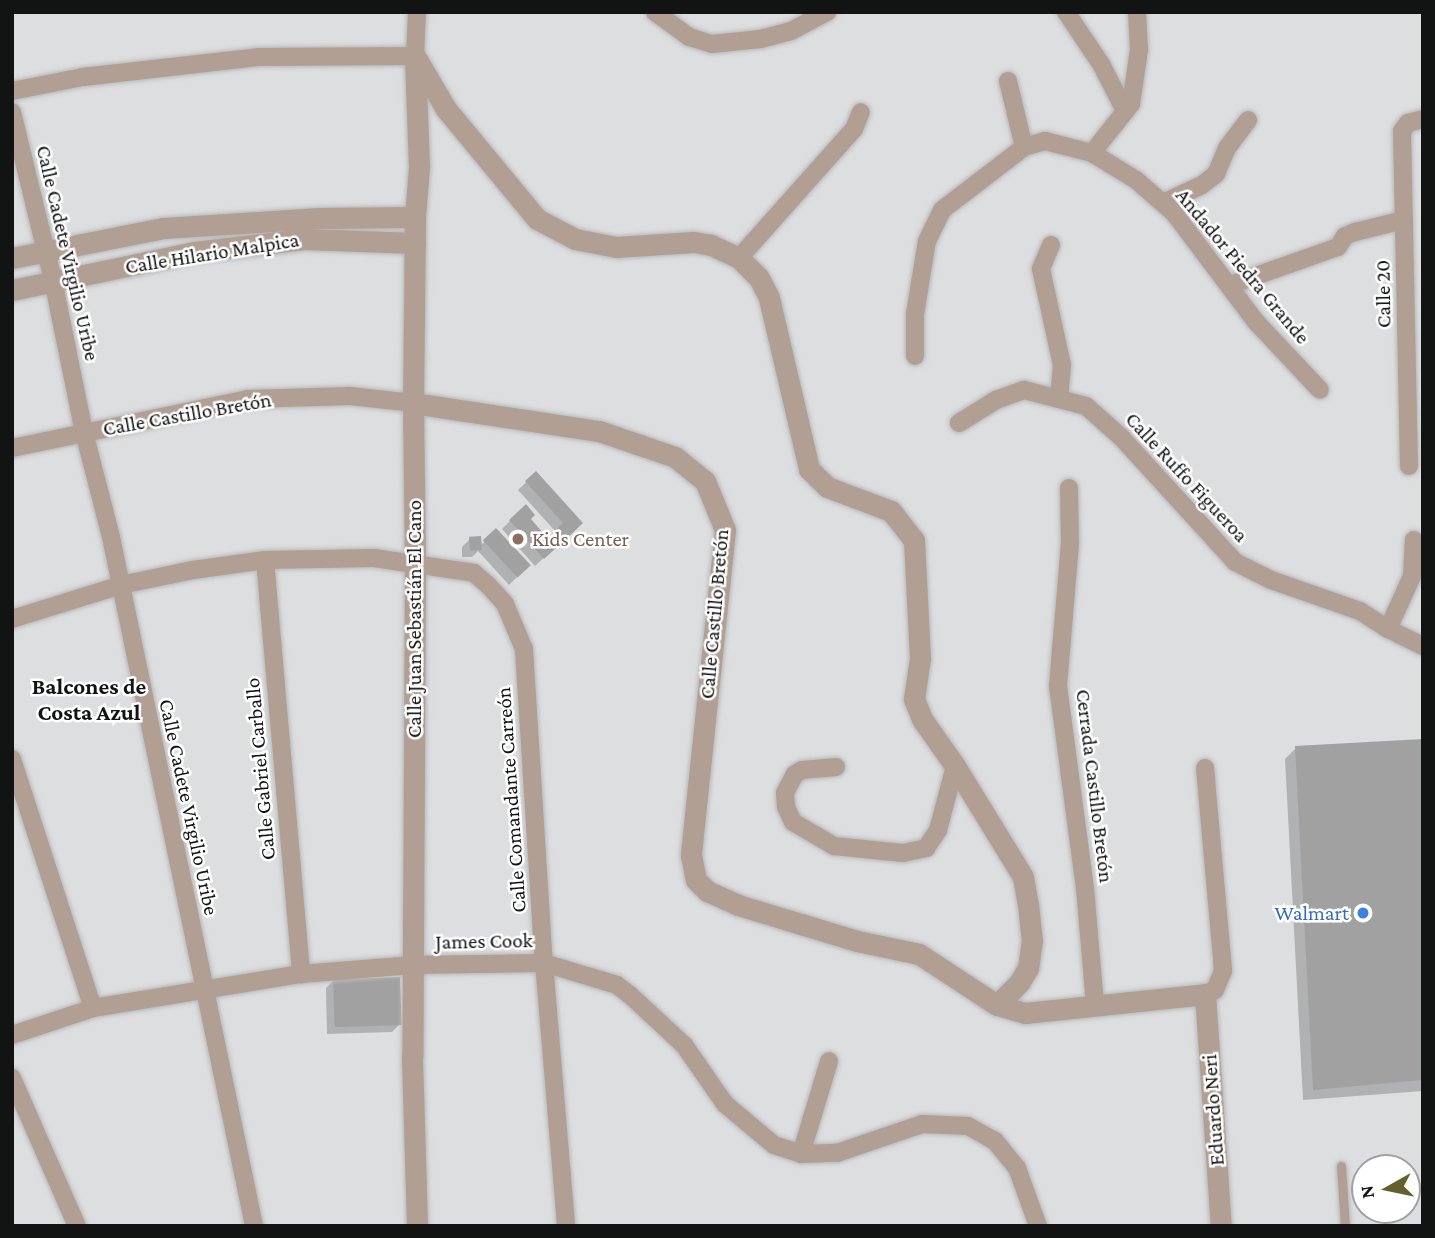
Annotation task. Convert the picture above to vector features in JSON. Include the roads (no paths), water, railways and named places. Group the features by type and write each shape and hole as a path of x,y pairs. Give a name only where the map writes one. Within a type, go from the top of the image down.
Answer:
{"street":[{"name":"Calle Juan Sebastián El Cano","path":"417,12 415,56 419,167 415,217 413,403 413,965 417,1226"},
{"path":"655,12 689,37 712,44 761,39 791,31 827,12"},
{"path":"1066,12 1101,64 1125,111"},
{"path":"1092,153 1131,104 1139,50 1137,12"},
{"path":"12,91 83,77 258,57 415,56 446,109 537,219 575,239 615,247 694,242 711,245 739,258 759,278 769,298 809,469 827,487 891,511 914,540 920,659 914,699 922,719 955,766 1023,877 1028,904 1031,940 1028,968 1019,983 998,1005"},
{"path":"915,356 915,314 927,241 942,210 1024,148 1009,80"},
{"name":"Calle Cadete Virgilio Uribe","path":"12,112 53,280 84,432 121,585 254,1226"},
{"path":"739,258 848,136 861,112"},
{"path":"1163,203 1202,185 1216,174 1227,148 1248,120"},
{"name":"Calle 20","path":"1409,466 1402,131 1415,121"},
{"name":"Andador Piedra Grande","path":"1024,148 1045,141 1092,153 1136,180 1163,203 1230,285 1256,322 1320,390"},
{"name":"Calle Hilario Malpica","path":"12,258 164,228 320,218 415,217"},
{"path":"1230,285 1338,247 1346,236 1355,232 1404,220"},
{"name":"Calle Hilario Malpica","path":"12,290 194,253 304,239 415,243"},
{"path":"1051,245 1041,269 1062,365 1059,399"},
{"name":"Calle Ruffo Figueroa","path":"959,423 996,400 1024,390 1086,406 1121,437 1235,562 1270,580 1360,611 1388,629 1423,646"},
{"name":"Calle Castillo Bretón","path":"12,449 248,400 350,396 599,431 675,457 705,481 724,530 691,855 696,880 707,891 738,905 857,941 919,954 998,1005 1025,1013 1205,993"},
{"name":"Cerrada Castillo Bretón","path":"1069,488 1070,543 1058,686 1085,888 1096,1005"},
{"path":"1388,629 1412,576 1414,540"},
{"name":"Calle Comandante Carreón","path":"12,618 121,585 193,569 265,560 374,558 474,573 505,604 524,649 544,963 566,1226"},
{"name":"Calle Gabriel Carballo","path":"265,560 301,974"},
{"path":"12,759 93,1008"},
{"path":"836,767 802,770 795,774 785,793 786,807 793,822 834,846 903,853 926,848 938,831 955,766"},
{"path":"1205,768 1223,971 1222,979 1215,990 1205,993"},
{"name":"James Cook","path":"12,1035 93,1008 301,974 413,965 544,963 617,985 630,995 684,1045 725,1104 774,1145 801,1154 837,1153 922,1124 968,1126 995,1141 1017,1168 1038,1226"},
{"name":"Eduardo Neri","path":"1205,993 1221,1226"},
{"path":"801,1154 829,1061"},
{"path":"12,1078 77,1226"}],"lane":[{"path":"1341,1166 1345,1226"}],"place":[{"name":"Kids Center","path":"518,539"},
{"name":"Walmart","path":"1363,913"}],"district":[{"name":"Balcones de Costa Azul","path":"89,699"}]}
